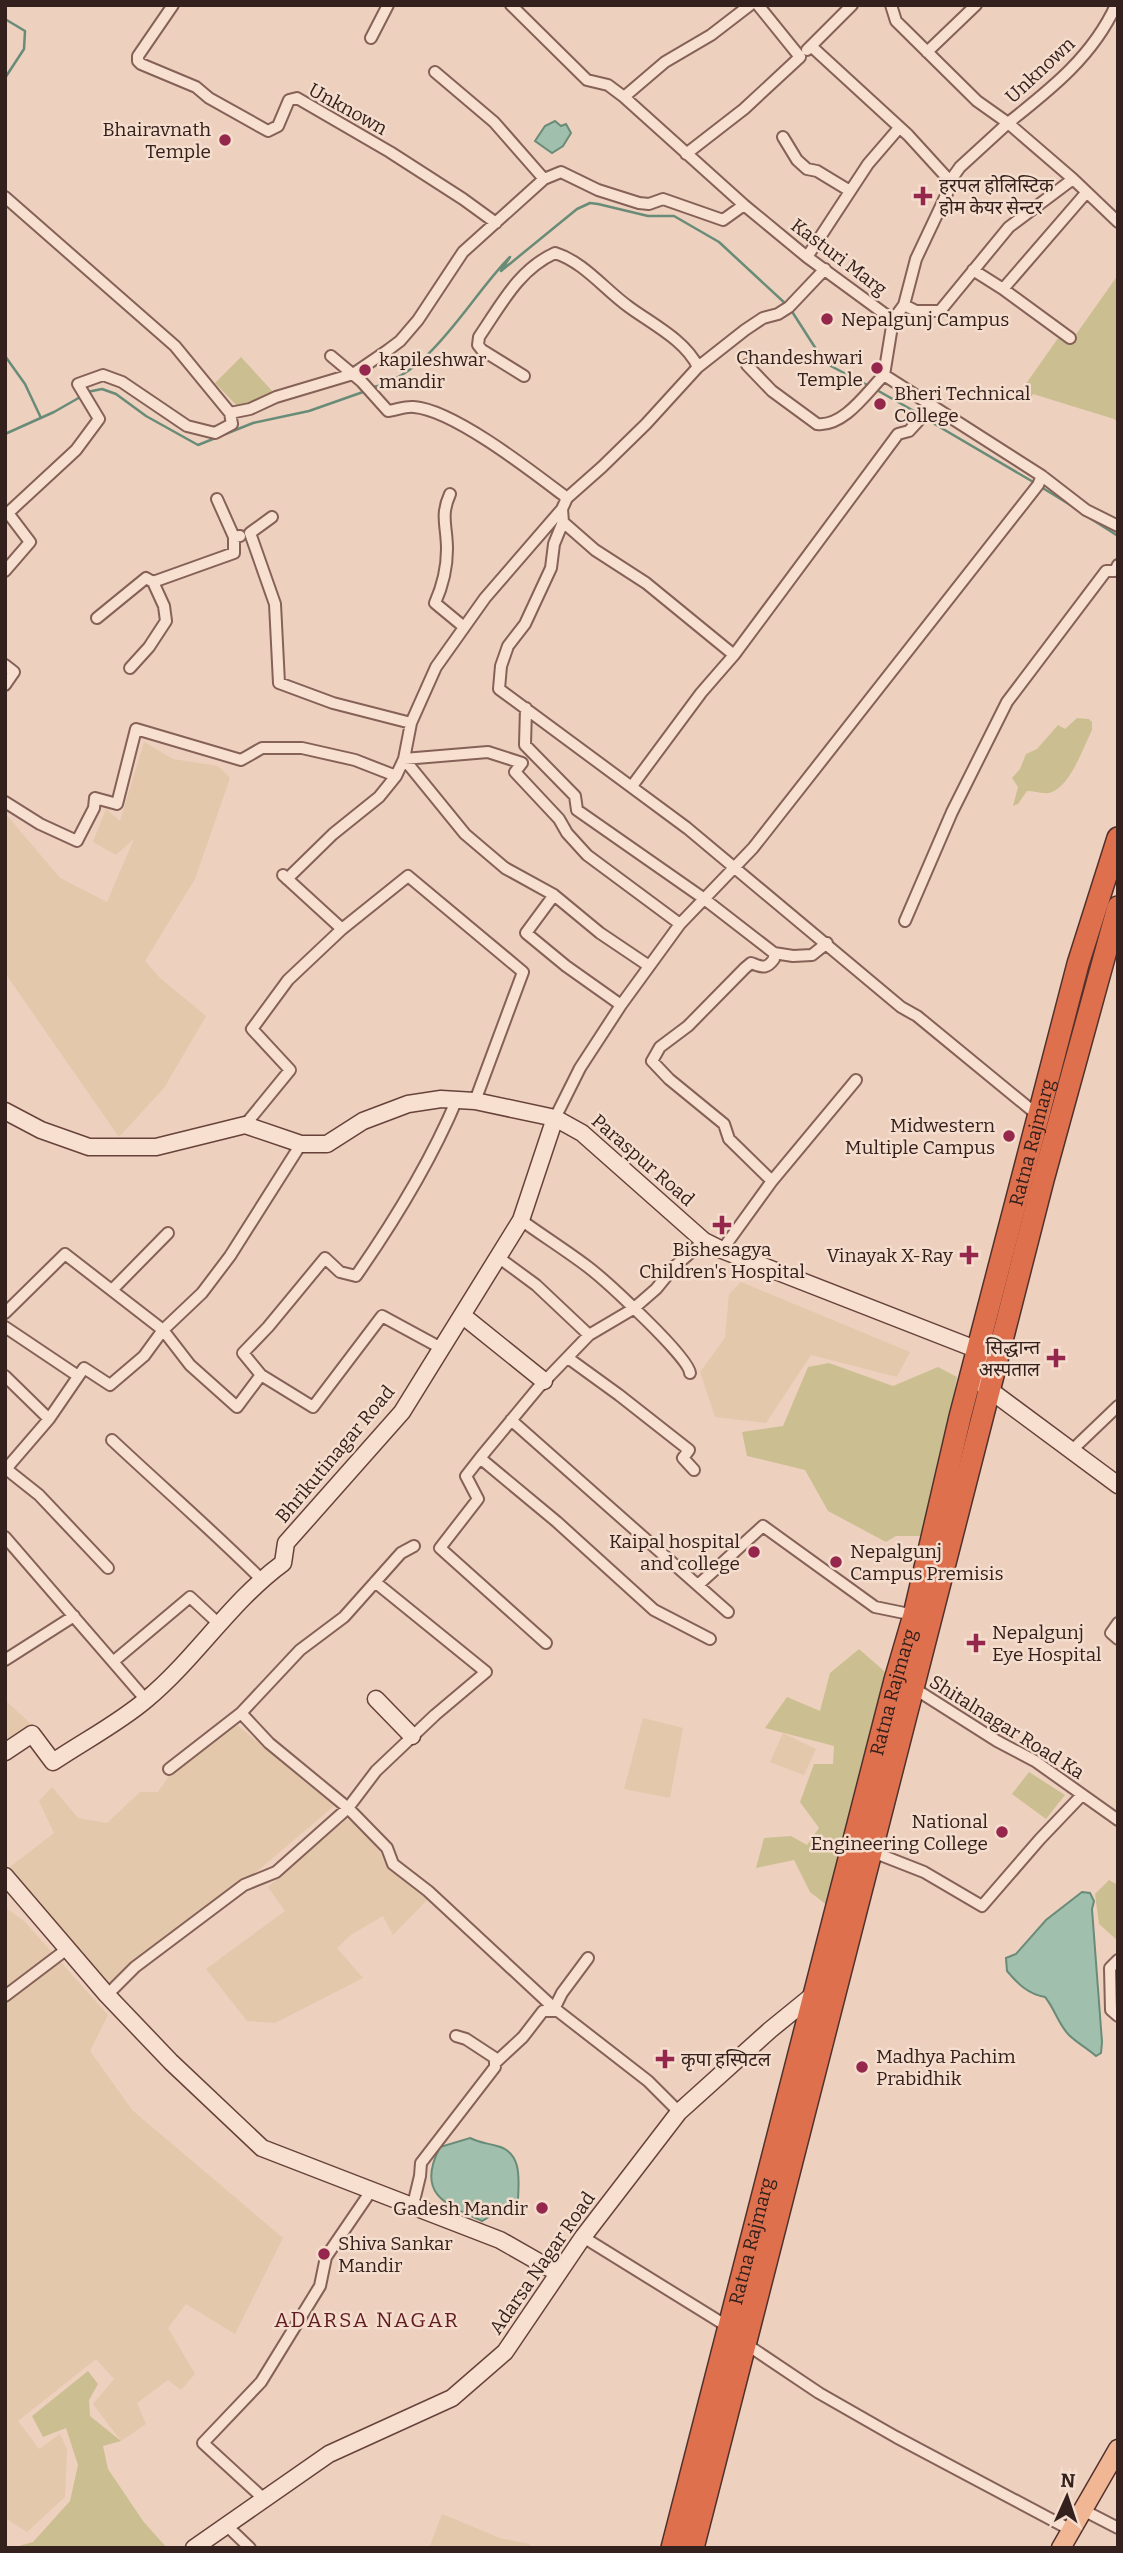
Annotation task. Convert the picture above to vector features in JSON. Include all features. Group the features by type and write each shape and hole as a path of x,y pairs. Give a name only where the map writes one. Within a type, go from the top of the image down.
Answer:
{"highway":[{"name":"Ratna Rajmarg","path":"693,2548 873,1852 914,1615 972,1373 1078,964 1118,838"},
{"name":"Ratna Rajmarg","path":"672,2548 813,1995 990,1392 1112,944 1118,906"}],"main road":[{"path":"1061,2548 1118,2449"}],"street":[{"name":"Unknown","path":"173,5 138,56 141,64 196,87 209,98 268,131 278,126 289,100 297,98 305,101 421,172 496,223"},
{"path":"371,38 388,5"},
{"name":"Kasturi Marg","path":"512,5 587,80 608,85 624,97 744,205 807,257 893,320 884,375"},
{"path":"624,97 665,62 711,35 750,5"},
{"path":"758,5 800,57"},
{"path":"686,154 744,109 852,5"},
{"name":"Unknown","path":"891,5 896,21 977,101 1073,179 1118,222"},
{"path":"927,52 976,5"},
{"name":"Unknown","path":"950,181 960,167 1083,58 1106,27 1116,5"},
{"path":"811,46 899,128 950,181 950,187 916,259 904,305 893,320"},
{"path":"435,72 495,122 544,179"},
{"path":"807,257 868,164 899,128"},
{"path":"783,137 797,160 807,169 817,171 850,191"},
{"path":"230,413 250,409 276,397 353,374 400,341 418,320 458,258 544,179 561,172 598,190 639,204 663,199 723,220 744,205"},
{"path":"904,305 916,311 940,311 1009,227 1073,179"},
{"path":"1003,289 1086,193"},
{"path":"5,197 175,346 230,413 232,424 215,433 187,426 122,382 103,375 78,384 99,419 76,450 8,513 30,542 5,571"},
{"path":"524,376 482,350 478,345 480,337 513,285 542,259 555,253 580,267 628,307 678,343 693,357 698,367"},
{"path":"342,929 285,877 379,797 396,776 404,759 411,723 436,667 464,627 562,509 567,498 646,424 698,367 763,318 778,314 789,307 825,269"},
{"path":"973,270 1070,338"},
{"path":"331,356 353,374 388,411 414,407 446,416 524,466 567,498"},
{"path":"747,365 772,391 817,424 825,425 844,416 884,375 1042,476 1086,510 1118,527"},
{"path":"632,786 701,693 734,655 898,433 909,431 932,406"},
{"path":"555,1118 580,1068 621,1005 680,924 753,848 1038,485 1042,476"},
{"path":"450,494 443,509 447,546 446,574 435,603 464,627"},
{"path":"153,582 234,553 234,537 216,499"},
{"path":"562,509 563,522 554,544 551,568 525,624 508,646 501,666 499,689 687,828 901,1007 917,1016 1040,1117"},
{"path":"234,537 250,533 272,517"},
{"path":"563,522 595,550 646,583 734,655"},
{"path":"250,533 275,604 279,682 333,703 411,723"},
{"path":"905,921 952,812 1007,702 1106,570 1115,571 1118,565"},
{"path":"97,618 146,578 153,582 164,606 166,621 149,648 131,668"},
{"path":"5,665 14,672 5,685"},
{"path":"526,708 525,745 575,796 577,810 703,898 774,953 812,955 827,943"},
{"path":"5,802 40,824 77,841 94,808 95,798 117,804 136,729 241,760 262,748 302,748 355,760 396,776"},
{"path":"404,759 488,752 522,763 515,772 559,819 567,833 587,855 680,924"},
{"path":"404,759 465,834 505,868 554,895 600,933 649,966"},
{"path":"5,1111 41,1130 89,1147 156,1147 245,1125 290,1070 252,1030 288,980 342,929 408,876 523,972 475,1101"},
{"path":"554,895 526,933 566,966 621,1005"},
{"path":"772,1181 729,1139 724,1124 669,1079 652,1061 660,1047 688,1026 745,968 751,963 766,968 774,959 774,953"},
{"path":"722,1250 772,1181 856,1080"},
{"path":"441,1348 382,1316 313,1407 261,1376 243,1353 325,1258 340,1272 356,1276 382,1238 433,1151 457,1099"},
{"name":"Paraspur Road","path":"245,1125 301,1144 327,1144 363,1121 408,1104 457,1099 555,1118 582,1133 704,1241 978,1350 997,1365"},
{"name":"Bhrikutinagar Road","path":"5,1752 32,1734 53,1762 146,1700 261,1579 283,1563 286,1543 402,1412 521,1220 555,1118"},
{"path":"108,1568 39,1495 6,1468 48,1419 83,1368 110,1385 144,1356 163,1330 202,1293 230,1256 301,1144"},
{"path":"521,1220 591,1269 677,1350 690,1367 690,1373"},
{"path":"113,1289 167,1233"},
{"path":"546,1643 440,1548 478,1499 466,1476 544,1381 589,1335 633,1309 656,1290 674,1267 704,1241"},
{"path":"5,1313 65,1254 163,1330 190,1365 237,1407 261,1376"},
{"path":"498,1257 536,1285 589,1335"},
{"path":"462,1315 544,1381"},
{"path":"5,1327 78,1376"},
{"path":"568,1358 690,1450 683,1458 694,1470"},
{"path":"972,1373 990,1392 1118,1485"},
{"path":"5,1376 48,1419"},
{"path":"1072,1451 1118,1406"},
{"path":"511,1420 728,1612"},
{"path":"112,1440 196,1519 218,1536 261,1579"},
{"path":"480,1458 557,1522 654,1610 710,1639"},
{"path":"698,1585 763,1526 875,1607 914,1615"},
{"path":"5,1537 146,1700"},
{"path":"169,1769 241,1713 300,1650 344,1617 401,1553 414,1546"},
{"path":"107,1995 135,1967 244,1885 276,1872 348,1808 376,1771 412,1736 485,1672 375,1582"},
{"path":"114,1661 190,1597 220,1625"},
{"path":"5,1660 74,1616"},
{"path":"1118,1623 1111,1633 1118,1640"},
{"name":"Shitalnagar Road Ka","path":"904,1683 997,1741 1035,1761 1118,1820"},
{"path":"376,1699 412,1736"},
{"path":"241,1713 269,1743 348,1808 387,1848 393,1864 428,1891 554,2008 648,2081 679,2112"},
{"path":"873,1852 924,1871 982,1906 1082,1794"},
{"path":"5,1877 107,1995 171,2062 262,2148 500,2240 558,2273"},
{"path":"5,1997 67,1948"},
{"path":"413,2205 421,2163 491,2073 495,2063 523,2037 543,2011 553,2011 562,1993 588,1958"},
{"path":"1118,1960 1110,1968 1111,2010 1118,2016"},
{"name":"Adarsa Nagar Road","path":"194,2548 329,2454 452,2398 505,2352 583,2237 679,2112 813,1995"},
{"path":"456,2036 466,2039 495,2058 495,2063"},
{"path":"264,2499 203,2443 261,2382 320,2286 326,2257 371,2190"},
{"path":"583,2237 729,2327 745,2344 819,2393 1071,2530"},
{"path":"1083,2510 1118,2528"},
{"path":"226,2525 250,2548"}],"shaded area":[{"path":"555,121 561,126 566,124 571,133 563,146 552,153 535,141 545,126"},
{"path":"1118,275 1118,423 1114,419 1033,394 1027,403 1018,395 1061,334 1072,340"},
{"path":"241,357 274,393 240,409 215,383"},
{"path":"1077,718 1089,719 1092,722 1092,730 1069,776 1057,790 1049,793 1027,791 1018,804 1013,806 1018,787 1012,778 1020,769 1026,754 1037,749 1058,725 1065,729"},
{"path":"144,742 173,759 218,766 230,778 195,879 145,961 160,978 206,1016 164,1088 119,1137 5,973 5,813 60,878 107,902 134,839 116,855 93,842 106,809 120,821"},
{"path":"741,1282 910,1352 897,1377 811,1355 766,1423 715,1417 700,1372 725,1338 729,1294"},
{"path":"829,1363 893,1386 938,1367 957,1377 930,1524 920,1536 896,1536 886,1542 828,1511 805,1470 747,1456 742,1432 783,1426 808,1367"},
{"path":"859,1649 892,1678 828,1906 810,1892 794,1860 756,1868 764,1838 791,1836 807,1845 819,1828 800,1802 814,1764 833,1764 834,1746 765,1728 787,1697 820,1711 830,1673"},
{"path":"5,1700 33,1726 5,1740"},
{"path":"643,1718 683,1728 670,1798 624,1789"},
{"path":"236,1724 334,1806 255,1873 110,1986 6,1870 54,1833 39,1801 52,1787 78,1818 107,1823 140,1792 158,1792 180,1760 200,1750"},
{"path":"783,1733 816,1749 804,1775 770,1762"},
{"path":"1029,1772 1065,1795 1046,1819 1012,1794"},
{"path":"348,1818 376,1842 383,1860 394,1873 428,1899 393,1935 383,1916 352,1934 337,1948 363,1978 275,2023 247,2021 206,1969 285,1911 268,1887"},
{"path":"1109,1880 1118,1885 1118,1941 1099,1924 1095,1894"},
{"path":"1082,1892 1090,1893 1094,1901 1092,1909 1102,2042 1101,2053 1096,2056 1065,2031 1045,1997 1024,1988 1007,1971 1006,1958 1016,1954 1046,1920"},
{"path":"5,1907 25,1922 108,2015 90,2051 132,2110 283,2238 235,2334 186,2304 168,2328 195,2374 181,2390 168,2380 137,2403 146,2424 121,2441 93,2404 114,2379 96,2359 18,2421 39,2449 60,2434 67,2449 65,2497 27,2532 5,2518"},
{"path":"470,2138 505,2149 515,2160 517,2167 518,2199 482,2221 456,2209 438,2195 431,2176 440,2147"},
{"path":"88,2371 98,2384 89,2400 90,2416 121,2441 103,2446 108,2469 143,2521 167,2548 12,2548 33,2542 70,2501 78,2465 66,2428 43,2437 32,2416"},
{"path":"442,2514 500,2538 529,2544 533,2548 429,2548"}],"waterway":[{"path":"5,19 25,31 24,49 5,78"},
{"path":"374,387 395,379 432,350 510,257 501,271 577,209 590,203 648,216 674,216 719,242 787,305"},
{"path":"791,310 825,363 869,386"},
{"path":"5,356 25,384 41,418"},
{"path":"87,392 102,389 116,394 146,416 198,445 253,423 309,411 363,392"},
{"path":"875,389 921,415"},
{"path":"5,434 82,396"},
{"path":"926,419 1035,483"},
{"path":"1041,487 1077,509"},
{"path":"1088,517 1118,536"}],"place":[{"name":"Bhairavnath Temple","path":"225,140"},
{"name":"हरपल होलिस्टिक होम केयर सेन्टर","path":"923,196"},
{"name":"Nepalgunj Campus","path":"827,319"},
{"name":"Chandeshwari Temple","path":"877,368"},
{"name":"kapileshwar mandir","path":"365,370"},
{"name":"Bheri Technical College","path":"880,404"},
{"name":"Midwestern Multiple Campus","path":"1009,1136"},
{"name":"Bishesagya Children's Hospital","path":"722,1225"},
{"name":"Vinayak X-Ray","path":"969,1255"},
{"name":"सिद्धान्त अस्पताल","path":"1056,1358"},
{"name":"Kaipal hospital and college","path":"754,1552"},
{"name":"Nepalgunj Campus Premisis","path":"836,1562"},
{"name":"Nepalgunj Eye Hospital","path":"976,1643"},
{"name":"National Engineering College","path":"1002,1832"},
{"name":"कृपा हस्पिटल","path":"665,2059"},
{"name":"Madhya Pachim Prabidhik","path":"862,2067"},
{"name":"Gadesh Mandir","path":"542,2208"},
{"name":"Shiva Sankar Mandir","path":"324,2254"}],"district":[{"name":"ADARSA NAGAR","path":"367,2320"}]}
